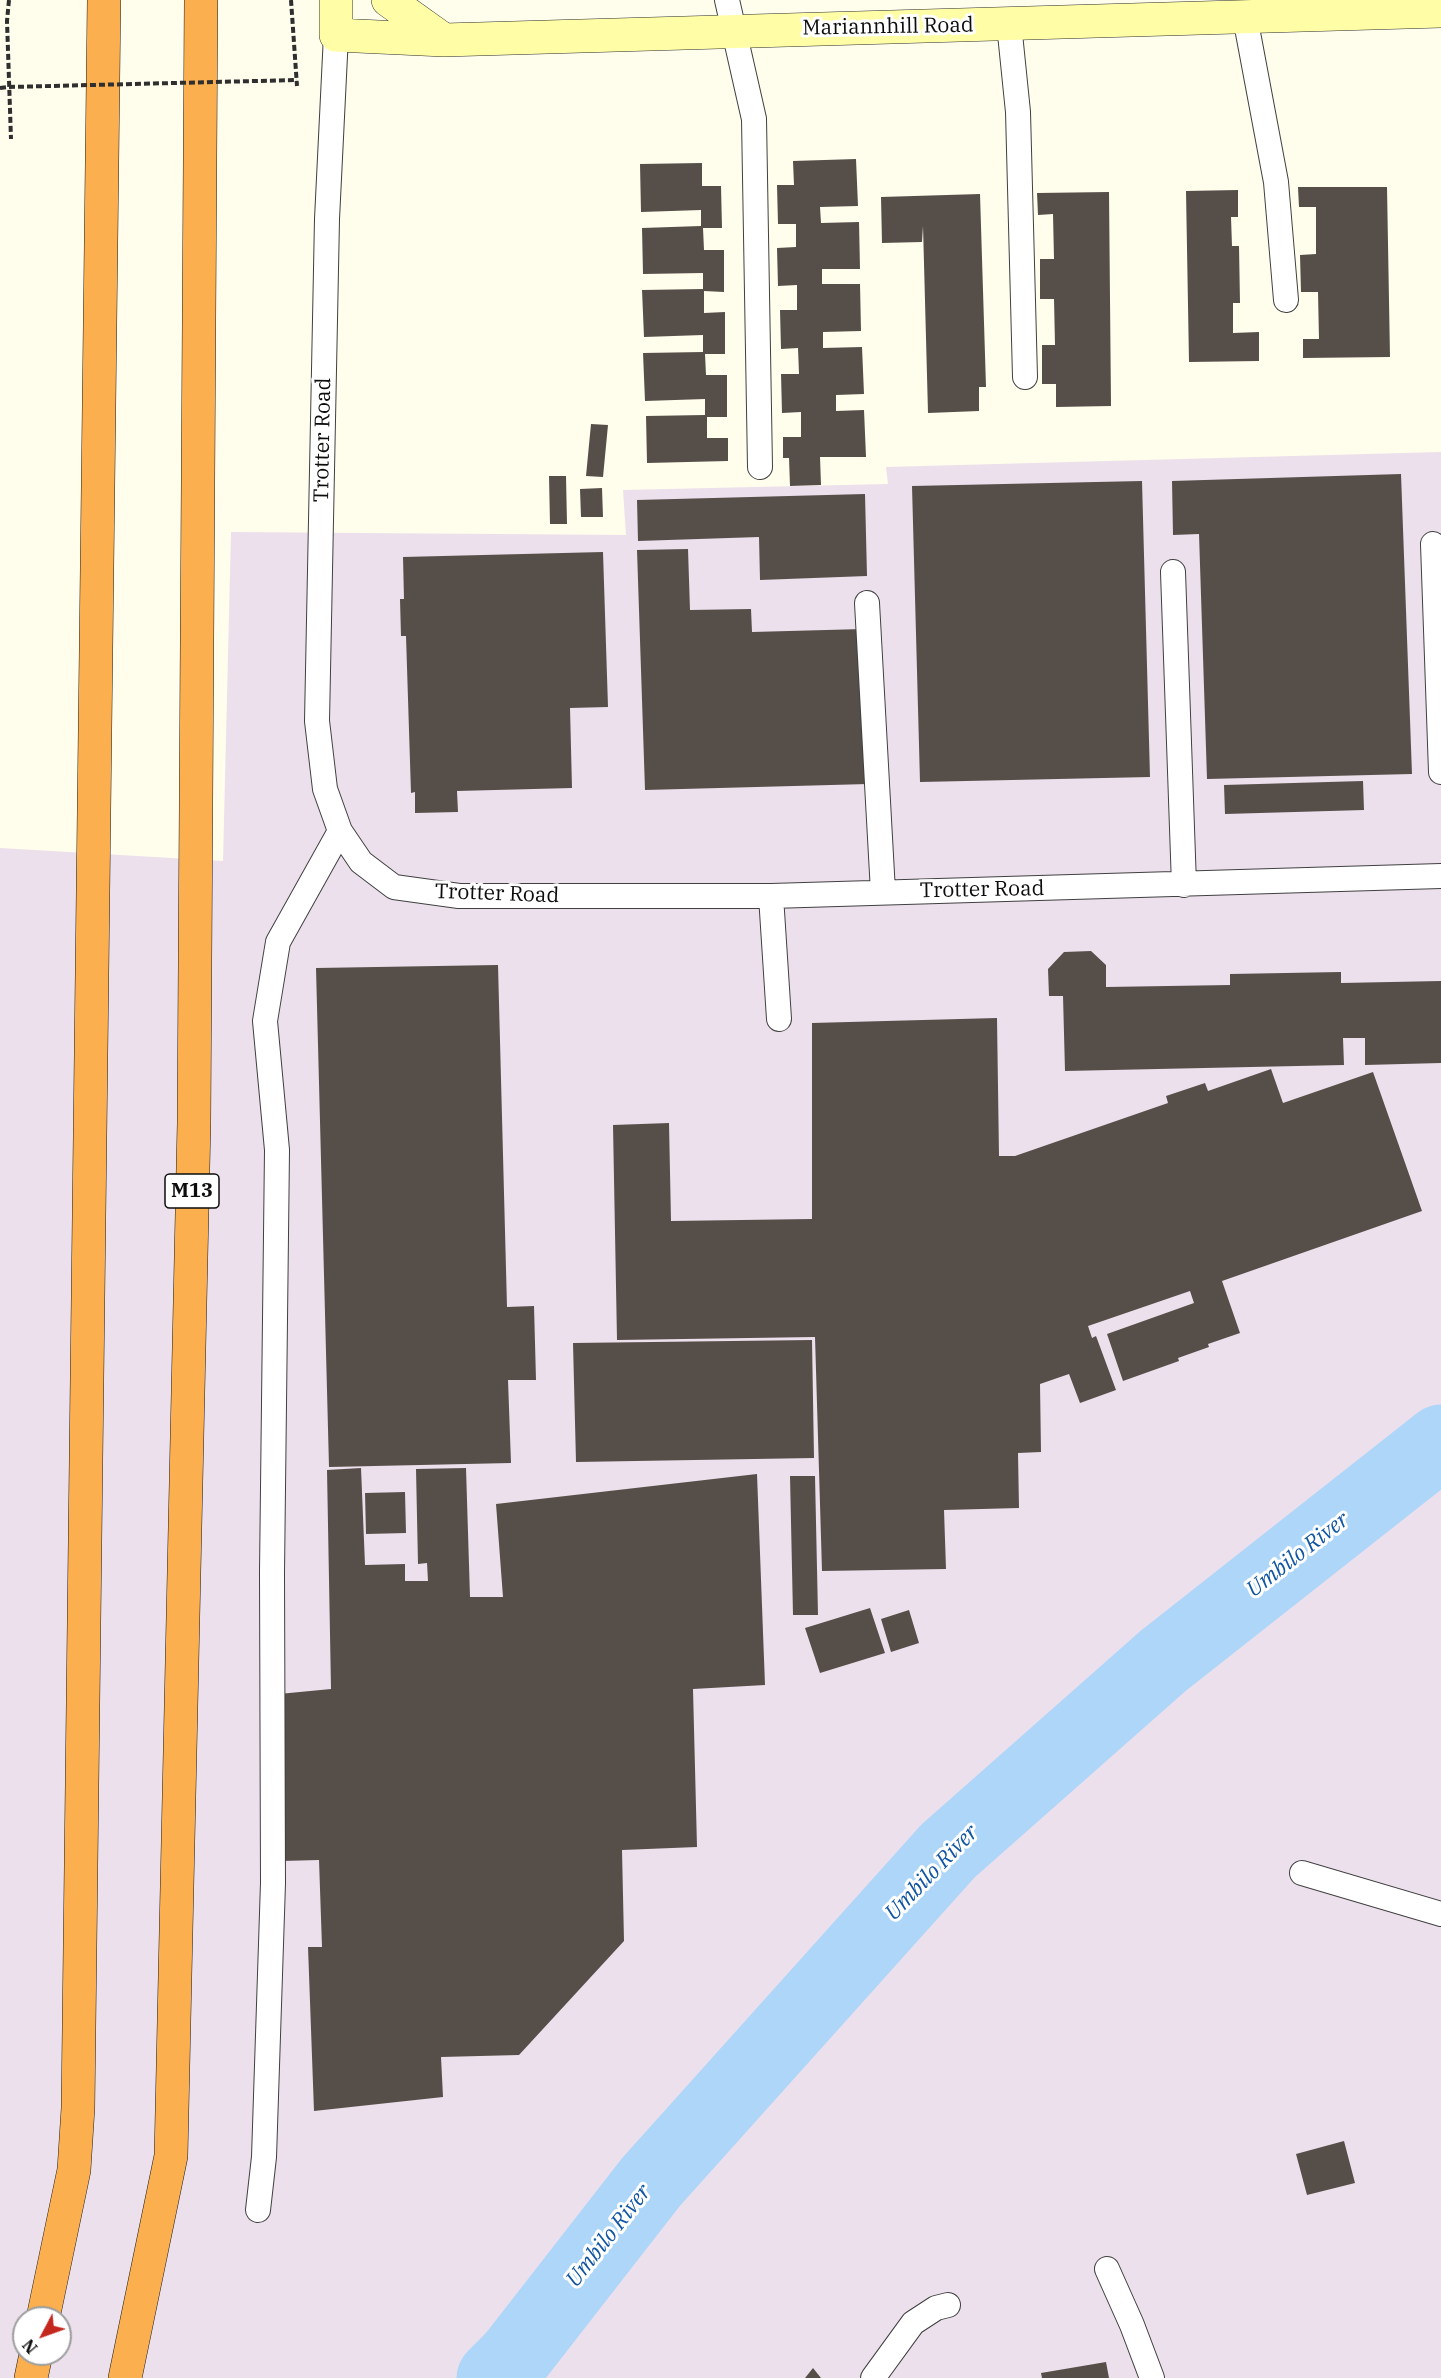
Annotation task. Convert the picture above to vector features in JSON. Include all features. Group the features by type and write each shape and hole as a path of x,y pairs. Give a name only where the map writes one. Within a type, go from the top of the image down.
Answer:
{"highway":[{"path":"46,2306 74,2170 78,2108 104,0"},
{"name":"M13","path":"125,2378 171,2156 194,1123 205,9"}],"street":[{"path":"336,0 336,35"},
{"path":"388,0 444,40"},
{"name":"Mariannhill Road","path":"336,35 444,40 730,16 1009,24 1441,11"}],"lane":[{"path":"730,16 754,120 760,467"},
{"path":"1245,17 1276,182 1286,300"},
{"path":"1009,24 1018,112 1024,377"},
{"name":"Trotter Road","path":"336,35 327,219 317,721 325,789 340,831 361,862 394,886 459,896 771,896 1441,876"},
{"path":"1432,543 1441,772"},
{"path":"1173,572 1184,885"},
{"path":"867,603 884,892"},
{"path":"258,2210 264,2157 273,1883 272,1572 277,1150 265,1021 278,942 340,831"},
{"path":"771,896 779,1019"},
{"path":"1302,1873 1441,1914"},
{"path":"1107,2269 1152,2378"},
{"path":"873,2378 913,2323 936,2308 948,2305"}],"path":[{"path":"9,0 7,21 11,139"},
{"path":"291,0 297,91"},
{"path":"0,88 297,80"}],"shaded area":[{"path":"1441,452 1441,2378 0,2378 0,848 223,861 231,532 626,535 623,490 888,484 886,467"}],"building":[{"path":"856,159 858,206 820,207 821,223 859,222 860,269 822,269 822,284 860,284 861,331 823,332 823,348 862,347 864,394 836,395 836,411 864,410 866,457 820,457 821,485 790,486 789,458 783,458 783,437 801,437 801,412 782,413 781,374 799,374 798,348 781,349 780,310 797,310 797,285 778,286 777,248 796,247 796,224 778,224 777,185 794,185 793,161"},
{"path":"702,163 702,186 721,186 722,228 703,228 704,250 724,250 724,292 704,291 704,313 725,312 725,354 705,354 706,375 727,375 727,417 707,417 707,438 728,438 728,461 647,463 646,416 705,415 705,399 645,401 643,353 703,352 703,335 644,337 642,290 703,289 703,273 643,274 642,228 701,226 701,210 641,212 640,164"},
{"path":"1298,187 1387,187 1390,357 1303,358 1303,339 1319,339 1318,292 1301,292 1300,255 1316,254 1316,207 1299,207"},
{"path":"1238,190 1238,217 1231,217 1232,246 1239,246 1240,303 1233,303 1233,333 1259,332 1259,361 1189,362 1186,191"},
{"path":"1109,192 1111,406 1056,407 1056,384 1042,384 1042,345 1055,345 1054,299 1040,299 1040,259 1054,259 1053,214 1038,215 1037,193"},
{"path":"980,194 986,387 979,387 979,411 928,413 923,226 922,242 882,243 881,197"},
{"path":"591,424 608,425 603,477 586,476"},
{"path":"1401,474 1412,774 1207,779 1199,534 1173,535 1172,481"},
{"path":"549,476 566,476 567,524 550,524"},
{"path":"1142,481 1150,777 920,782 912,486"},
{"path":"602,488 603,517 581,517 580,489"},
{"path":"865,494 867,576 760,580 759,537 638,541 637,500"},
{"path":"688,549 690,610 751,609 752,632 863,629 868,784 645,790 637,550"},
{"path":"603,552 608,707 570,708 572,788 457,791 458,812 415,813 415,792 411,793 406,636 401,636 400,599 404,599 403,557"},
{"path":"1363,781 1364,810 1225,814 1224,785"},
{"path":"1091,951 1106,965 1106,987 1230,985 1230,974 1341,972 1341,983 1441,981 1441,1063 1365,1065 1365,1038 1343,1038 1344,1065 1065,1071 1063,996 1049,996 1048,969 1064,952"},
{"path":"498,965 507,1307 534,1306 536,1380 508,1380 511,1463 329,1467 316,968"},
{"path":"997,1018 999,1156 1015,1156 1168,1103 1166,1096 1205,1083 1208,1091 1271,1069 1283,1103 1373,1072 1422,1211 1222,1281 1240,1333 1208,1344 1209,1347 1178,1358 1179,1361 1123,1381 1107,1334 1194,1303 1190,1291 1088,1326 1092,1338 1096,1336 1116,1390 1080,1403 1069,1374 1040,1384 1041,1452 1018,1453 1019,1508 944,1510 946,1569 822,1571 815,1337 617,1340 613,1125 669,1123 671,1221 812,1219 812,1023"},
{"path":"812,1340 814,1458 576,1462 573,1343"},
{"path":"361,1468 365,1565 405,1564 405,1581 428,1581 427,1563 418,1564 416,1469 466,1468 470,1597 503,1597 496,1504 757,1474 765,1685 693,1689 697,1847 622,1850 624,1941 519,2055 441,2057 443,2097 314,2111 308,1947 322,1947 319,1860 282,1861 279,1694 331,1689 327,1470"},
{"path":"790,1476 815,1476 818,1615 793,1615"},
{"path":"405,1492 406,1533 366,1534 365,1493"},
{"path":"870,1608 885,1653 820,1673 805,1628"},
{"path":"909,1610 919,1643 891,1652 881,1619"},
{"path":"1344,2141 1355,2183 1307,2195 1296,2154"},
{"path":"1106,2362 1109,2378 1042,2378 1041,2373"},
{"path":"813,2368 821,2378 805,2378"}],"waterway":[{"name":"Umbilo River","path":"494,2378 514,2358 651,2182 948,1851 1163,1661 1441,1442"}]}
